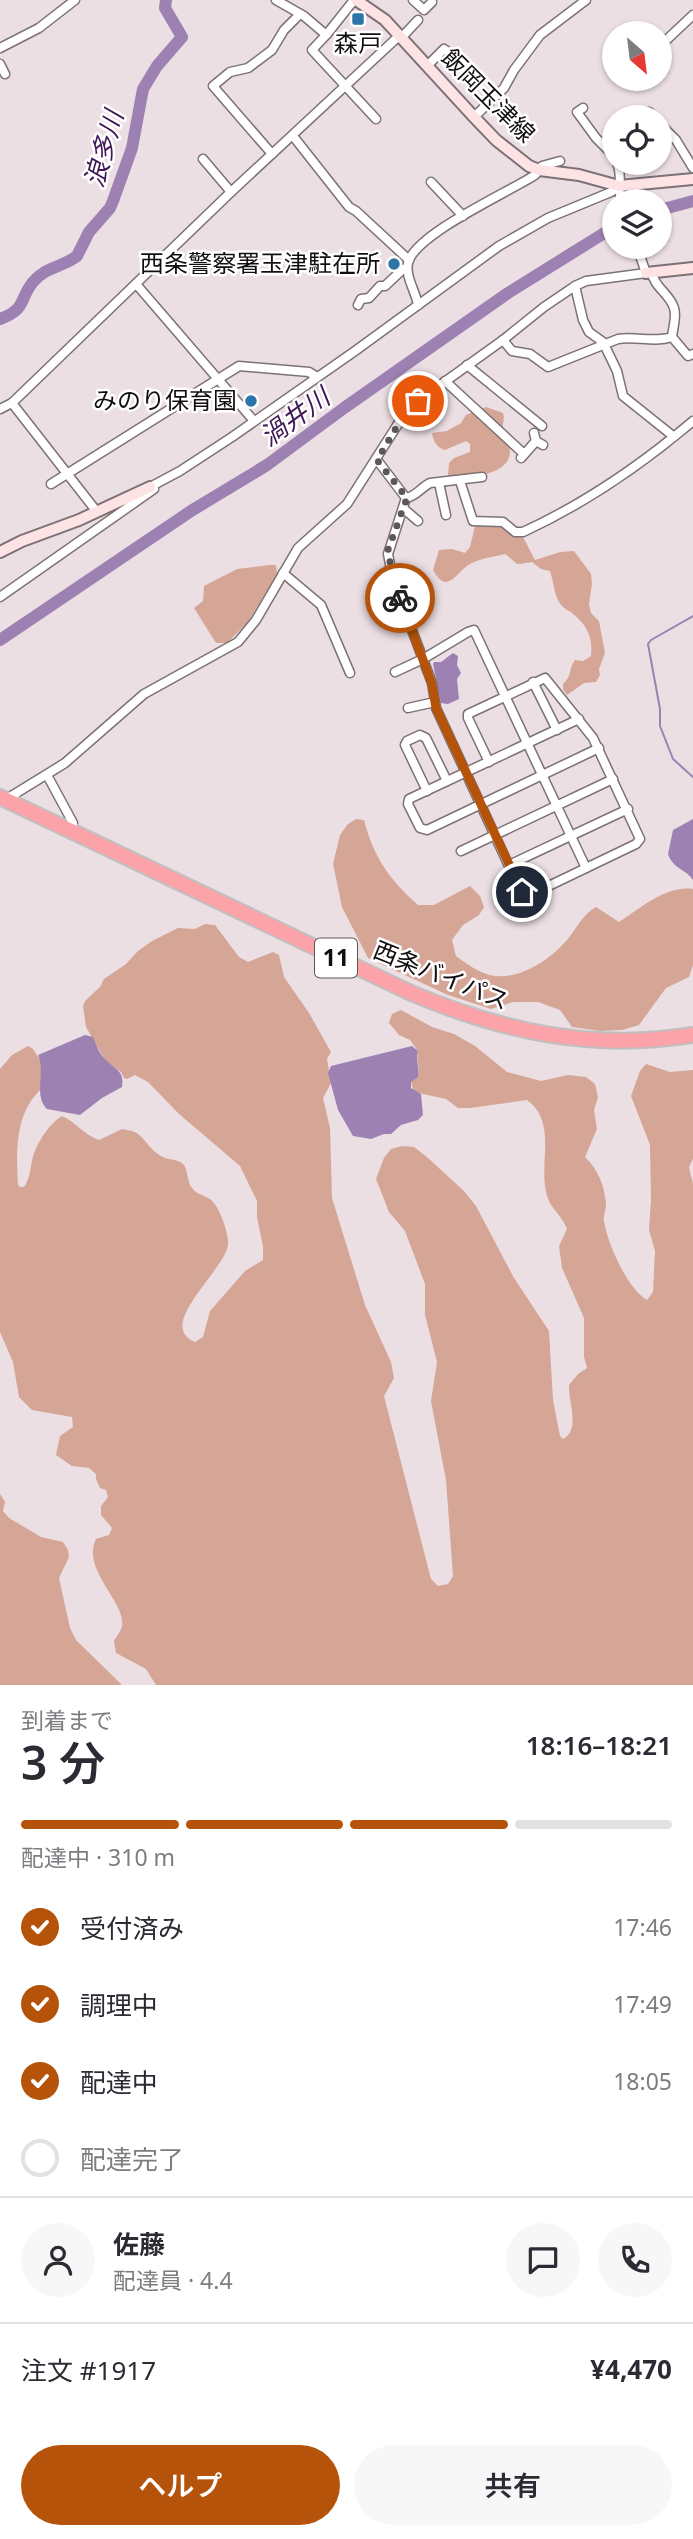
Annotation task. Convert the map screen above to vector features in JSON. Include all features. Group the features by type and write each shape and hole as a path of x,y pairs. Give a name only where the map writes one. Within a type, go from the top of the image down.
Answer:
{"highway":[{"name":"西条バイパス","path":"2,800 400,988 469,1017 499,1026 565,1038 625,1041 693,1035"}],"main road":[{"name":"飯岡玉津線","path":"362,1 401,36 474,117 522,162 539,170 579,175 610,189"},
{"name":"飯岡玉津線","path":"640,189 693,179"},
{"path":"649,273 693,268"},
{"path":"0,552 150,487"}],"street":[{"path":"0,48 46,23 75,0"},
{"path":"276,0 327,34"},
{"path":"413,0 424,10 434,2"},
{"path":"474,117 504,88 540,35 586,0"},
{"path":"362,1 312,50 376,119"},
{"path":"272,154 214,86 230,72 248,68 272,50 284,30 300,14"},
{"path":"672,35 693,15"},
{"path":"0,409 12,403 231,192 418,20"},
{"path":"428,65 444,49 460,60"},
{"path":"0,64 5,74"},
{"path":"583,108 577,112 602,144"},
{"path":"293,136 349,207 401,254 408,264 418,305"},
{"path":"672,136 693,168"},
{"path":"203,159 231,192"},
{"path":"358,305 361,299 369,298 380,286 385,286 408,264 414,253 440,230 532,177 542,166 560,161"},
{"path":"431,182 463,216"},
{"path":"150,487 203,457 499,246 535,225 602,196"},
{"path":"643,259 649,273 674,307 672,337 688,356 693,354"},
{"path":"2,800 70,760 144,694 238,642 256,620 303,542 347,504 411,407 575,286 586,281 649,273"},
{"path":"136,284 254,421"},
{"path":"575,286 583,320 589,332 604,344 617,372 623,396 673,436"},
{"path":"503,340 512,351 530,354 548,367 604,344 629,338 660,340 672,337"},
{"path":"467,365 542,426"},
{"path":"51,484 239,366 309,372 317,377"},
{"path":"445,381 523,456 537,440"},
{"path":"12,403 97,512"},
{"path":"460,481 473,521 503,522 515,532 523,532 604,489 693,421"},
{"path":"377,460 407,498"},
{"path":"407,498 415,496 424,486 482,477"},
{"path":"0,597 165,480"},
{"path":"439,483 446,516"},
{"path":"407,498 388,554 393,580 432,684 435,702 494,835 525,895 639,841 640,835 599,748 548,679 542,678 470,712 468,716 489,762"},
{"path":"404,509 418,521"},
{"path":"283,573 321,605 349,673"},
{"path":"405,612 428,607"},
{"path":"394,672 474,630 586,868"},
{"path":"533,682 556,730"},
{"path":"408,708 435,702"},
{"path":"579,719 408,801 422,830 427,830 599,748"},
{"path":"427,790 405,746 407,741 420,735 426,738 447,782"},
{"path":"47,775 73,823 70,830"},
{"path":"461,851 613,779"},
{"path":"509,865 628,809"}],"shaded area":[{"path":"486,407 503,413 503,430 510,449 508,460 496,471 487,474 459,478 448,476 449,463 454,458 470,452 470,444 466,441 445,450 436,444 432,433 447,431 461,423 466,415"},
{"path":"494,522 522,535 535,560 560,552 574,551 591,574 589,604 591,613 599,621 605,653 596,682 584,683 567,695 563,689 575,660 583,661 591,656 591,643 582,622 560,604 550,571 541,569 532,562 517,564 505,554 472,563 448,582 438,578 433,570 439,550 452,549 465,553 470,547 475,526"},
{"path":"276,565 277,574 248,622 227,643 216,643 194,608 203,601 204,586 237,569"},
{"path":"453,653 458,656 457,665 461,673 457,679 459,699 448,704 441,703 433,664 441,662"},
{"path":"356,819 364,820 384,867 418,905 434,905 470,886 480,896 484,907 479,915 463,925 452,940 456,956 479,971 503,976 539,964 559,949 583,918 596,907 619,922 664,894 673,890 693,889 693,965 689,977 666,988 639,1025 622,1030 600,1031 572,1027 560,1010 538,1002 513,1002 491,1009 448,995 368,958 342,907 333,864 340,835 348,824"},
{"path":"693,819 693,880 673,863 668,854 673,830"},
{"path":"205,924 215,925 239,957 248,962 273,952 279,955 284,977 331,1052 327,1059 331,1083 323,1098 330,1128 332,1198 365,1305 391,1362 394,1378 384,1396 431,1579 438,1586 448,1584 453,1576 446,1480 431,1401 437,1362 425,1315 425,1284 405,1231 389,1212 376,1179 384,1158 391,1149 414,1147 464,1191 476,1206 514,1278 549,1331 553,1400 560,1436 563,1439 568,1435 573,1422 569,1385 587,1368 584,1357 584,1318 562,1268 559,1246 567,1229 549,1201 545,1188 545,1134 537,1110 527,1100 458,1108 446,1099 414,1092 411,1082 418,1076 418,1051 410,1040 399,1035 389,1023 392,1014 401,1010 432,1027 454,1034 475,1046 507,1072 541,1081 568,1075 586,1077 595,1084 598,1097 594,1110 597,1129 585,1157 594,1167 602,1185 606,1205 604,1221 614,1253 632,1286 647,1300 653,1292 655,1251 649,1230 650,1145 631,1096 640,1071 646,1064 670,1072 693,1070 693,1159 689,1167 693,1184 693,1685 156,1685 146,1669 116,1653 114,1641 122,1626 121,1617 99,1574 93,1551 96,1539 109,1535 112,1528 101,1515 101,1506 108,1497 106,1490 100,1488 96,1474 89,1468 72,1466 56,1455 60,1436 73,1427 72,1417 32,1410 19,1397 13,1362 0,1332 0,1069 12,1055 28,1046 42,1063 41,1089 26,1110 19,1133 17,1159 20,1187 24,1187 26,1183 34,1153 42,1137 62,1116 99,1140 122,1129 136,1133 157,1154 182,1163 192,1188 213,1202 220,1213 228,1242 218,1266 196,1295 183,1323 184,1334 195,1342 203,1337 210,1311 245,1271 263,1260 257,1201 240,1166 179,1114 148,1082 135,1075 124,1078 121,1072 105,1060 86,1027 83,1006 104,979 152,941 178,928 195,929"},
{"path":"85,1035 93,1037 102,1056 120,1073 122,1087 80,1115 47,1109 41,1097 38,1055"},
{"path":"412,1046 418,1051 418,1077 411,1082 411,1088 421,1094 423,1115 418,1120 401,1125 391,1134 371,1139 353,1136 338,1110 328,1073 331,1066"},
{"path":"0,1494 5,1502 3,1511 9,1518 41,1537 63,1542 69,1557 59,1578 70,1628 76,1640 122,1685 0,1685"}],"waterway":[{"name":"浪多川","path":"0,319 19,307 38,277 77,256 89,232 110,208 132,148 143,89 157,66 182,37 165,8 166,0"},
{"name":"渦井川","path":"672,207 693,201"},
{"name":"渦井川","path":"0,640 191,511 267,465 508,293 602,234"},
{"path":"693,616 648,644 660,709 660,726 673,759 693,777"}],"way so far":[{"path":"400,598 393,580 388,550 407,498 377,460 405,413 418,401"}],"place":[{"name":"森戸","path":"358,19"},
{"name":"西条警察署玉津駐在所","path":"394,264"},
{"name":"みのり保育園","path":"251,401"}],"route":[{"path":"400,598 432,684 436,708 522,892"}]}
